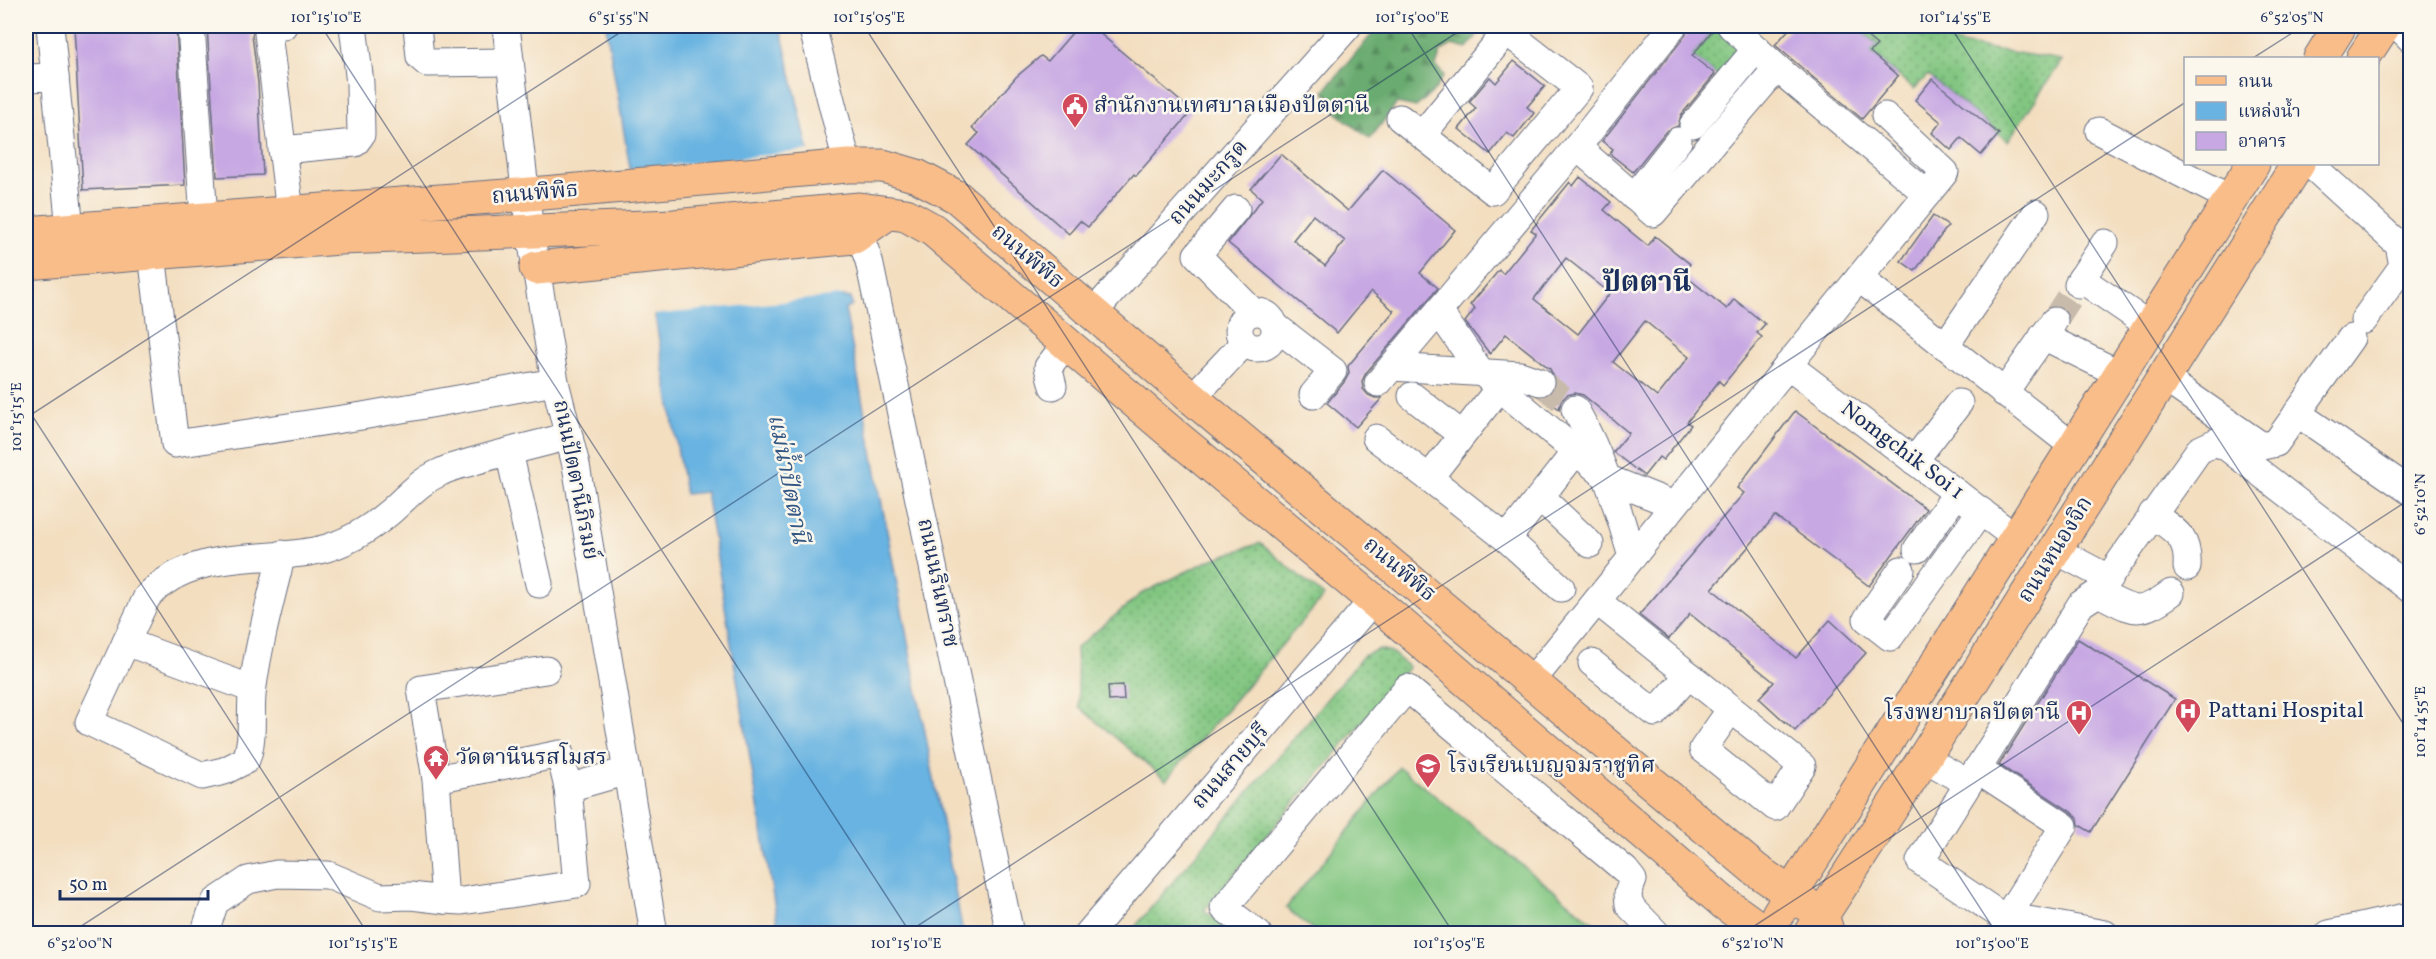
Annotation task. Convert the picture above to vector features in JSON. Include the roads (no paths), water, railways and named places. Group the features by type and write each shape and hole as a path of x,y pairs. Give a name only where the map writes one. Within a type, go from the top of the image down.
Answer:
{"main road":[{"path":"2321,57 2340,26"},
{"path":"2364,57 2384,26"},
{"name":"ถนนหนองจิก","path":"1766,933 2252,165"},
{"name":"ถนนหนองจิก","path":"1820,927 2297,165"},
{"name":"ถนนพิพิธ","path":"26,232 541,193 839,166 883,166 917,176 957,197 1530,683 1756,870 1791,895 1820,927"},
{"name":"ถนนพิพิธ","path":"852,227 859,209 906,215 933,230 1381,608 1725,903 1766,933"},
{"name":"ถนนพิพิธ","path":"26,264 340,238 674,226 852,227"},
{"name":"ถนนพิพิธ","path":"536,268 590,263 852,227"},
{"path":"1066,344 1093,313"},
{"path":"2126,365 2164,378"},
{"path":"1167,429 1192,398"},
{"path":"2073,446 2107,469"},
{"path":"1270,516 1296,484"},
{"path":"1381,608 1415,584"},
{"path":"1505,715 1530,683"}],"street":[{"path":"50,26 70,229"},
{"path":"191,26 204,219"},
{"path":"283,26 275,26 268,33 290,212"},
{"path":"282,150 355,143 360,140 361,102 353,26"},
{"path":"417,26 420,57 427,63 510,62"},
{"name":"ถนนปัตตานีภิรมย์","path":"506,26 510,62 541,193 530,232 555,382 576,465 654,933"},
{"name":"ถนนมะกรูด","path":"1093,313 1348,26"},
{"path":"1540,382 1520,375 1490,379 1385,375 1440,313 1577,147 1673,26"},
{"path":"1731,26 1777,68 1927,194"},
{"path":"2398,26 2410,38"},
{"path":"812,27 839,166"},
{"path":"1400,118 1493,191 1579,88 1508,28 1422,135"},
{"path":"1634,197 1756,49"},
{"path":"1577,147 1653,213 1777,68"},
{"path":"26,78 55,77"},
{"path":"1530,683 1945,172 1885,116"},
{"path":"2099,131 2231,199"},
{"path":"2164,378 2262,446 2276,443 2403,266 2398,245 2311,165"},
{"path":"1236,208 1197,255 1264,319 1333,371 1313,395"},
{"path":"1945,346 2036,213"},
{"name":"ถนนนรินทราช","path":"852,227 869,261 1010,933"},
{"path":"2105,243 2079,282 2150,326"},
{"path":"152,254 174,444 362,416 555,382"},
{"path":"1859,278 2073,446"},
{"path":"1440,313 1490,379 1609,479 1674,505"},
{"path":"1192,398 1244,343 1252,348 1262,348 1270,343 1275,335 1264,319"},
{"path":"2004,393 2048,328 2126,365"},
{"path":"1053,386 1048,368 1066,344"},
{"name":"Nomgchik Soi 1","path":"1788,365 2016,538"},
{"path":"1430,478 1462,435 1490,379"},
{"path":"1412,396 1462,435"},
{"path":"1914,461 1959,403"},
{"path":"1575,409 1592,437 1609,479 1632,557"},
{"path":"2297,413 2410,491"},
{"path":"282,554 252,689 250,748 246,760 224,771 202,776 89,722 147,597 160,583 186,568 208,563 282,554 318,550 348,541 371,527 412,490 441,472 569,436"},
{"path":"1376,438 1507,538 1562,588"},
{"path":"2105,933 2000,915 1920,861 2081,604 2103,586 2199,450 2216,442 2228,448 2410,589"},
{"path":"1507,538 1576,451"},
{"path":"509,452 539,584"},
{"path":"1957,493 1867,619 1890,638 1981,511"},
{"path":"1540,497 1590,544"},
{"path":"2152,514 2182,536 2188,551 2187,567"},
{"path":"2055,550 2134,610 2151,607 2171,593"},
{"path":"1597,601 1731,709"},
{"name":"ถนนสายบุรี","path":"1088,933 1381,608"},
{"path":"126,642 252,689"},
{"path":"1592,663 1655,712 1689,675"},
{"path":"445,900 436,779 421,689 546,670"},
{"path":"1258,933 1224,908 1407,688 1625,870 1633,880 1628,893 1629,905 1657,933"},
{"path":"1479,746 1505,715"},
{"path":"204,933 215,902 248,880 277,874 328,875 380,897 411,896 462,901 577,884 568,788 560,754 436,779"},
{"path":"1924,758 1973,776 2064,826 2007,917"},
{"path":"568,788 627,771"},
{"path":"2329,933 2410,916"}],"water":[{"name":"แม่น้ำปัตตานี","path":"606,26 780,26 842,297 851,298 852,306 845,309 963,933 779,933 706,492 685,494"}],"tunnel":[{"path":"2054,321 2078,284"},
{"path":"1540,382 1575,409"}],"place":[{"name":"สำนักงานเทศบาลเมืองปัตตานี","path":"1075,129"},
{"name":"Pattani Hospital","path":"2188,734"},
{"name":"โรงพยาบาลปัตตานี","path":"2079,736"},
{"name":"วัดตานีนรสโมสร","path":"436,781"},
{"name":"โรงเรียนเบญจมราชูทิศ","path":"1428,789"}],"district":[{"name":"ปัตตานี","path":"1647,283"}]}
